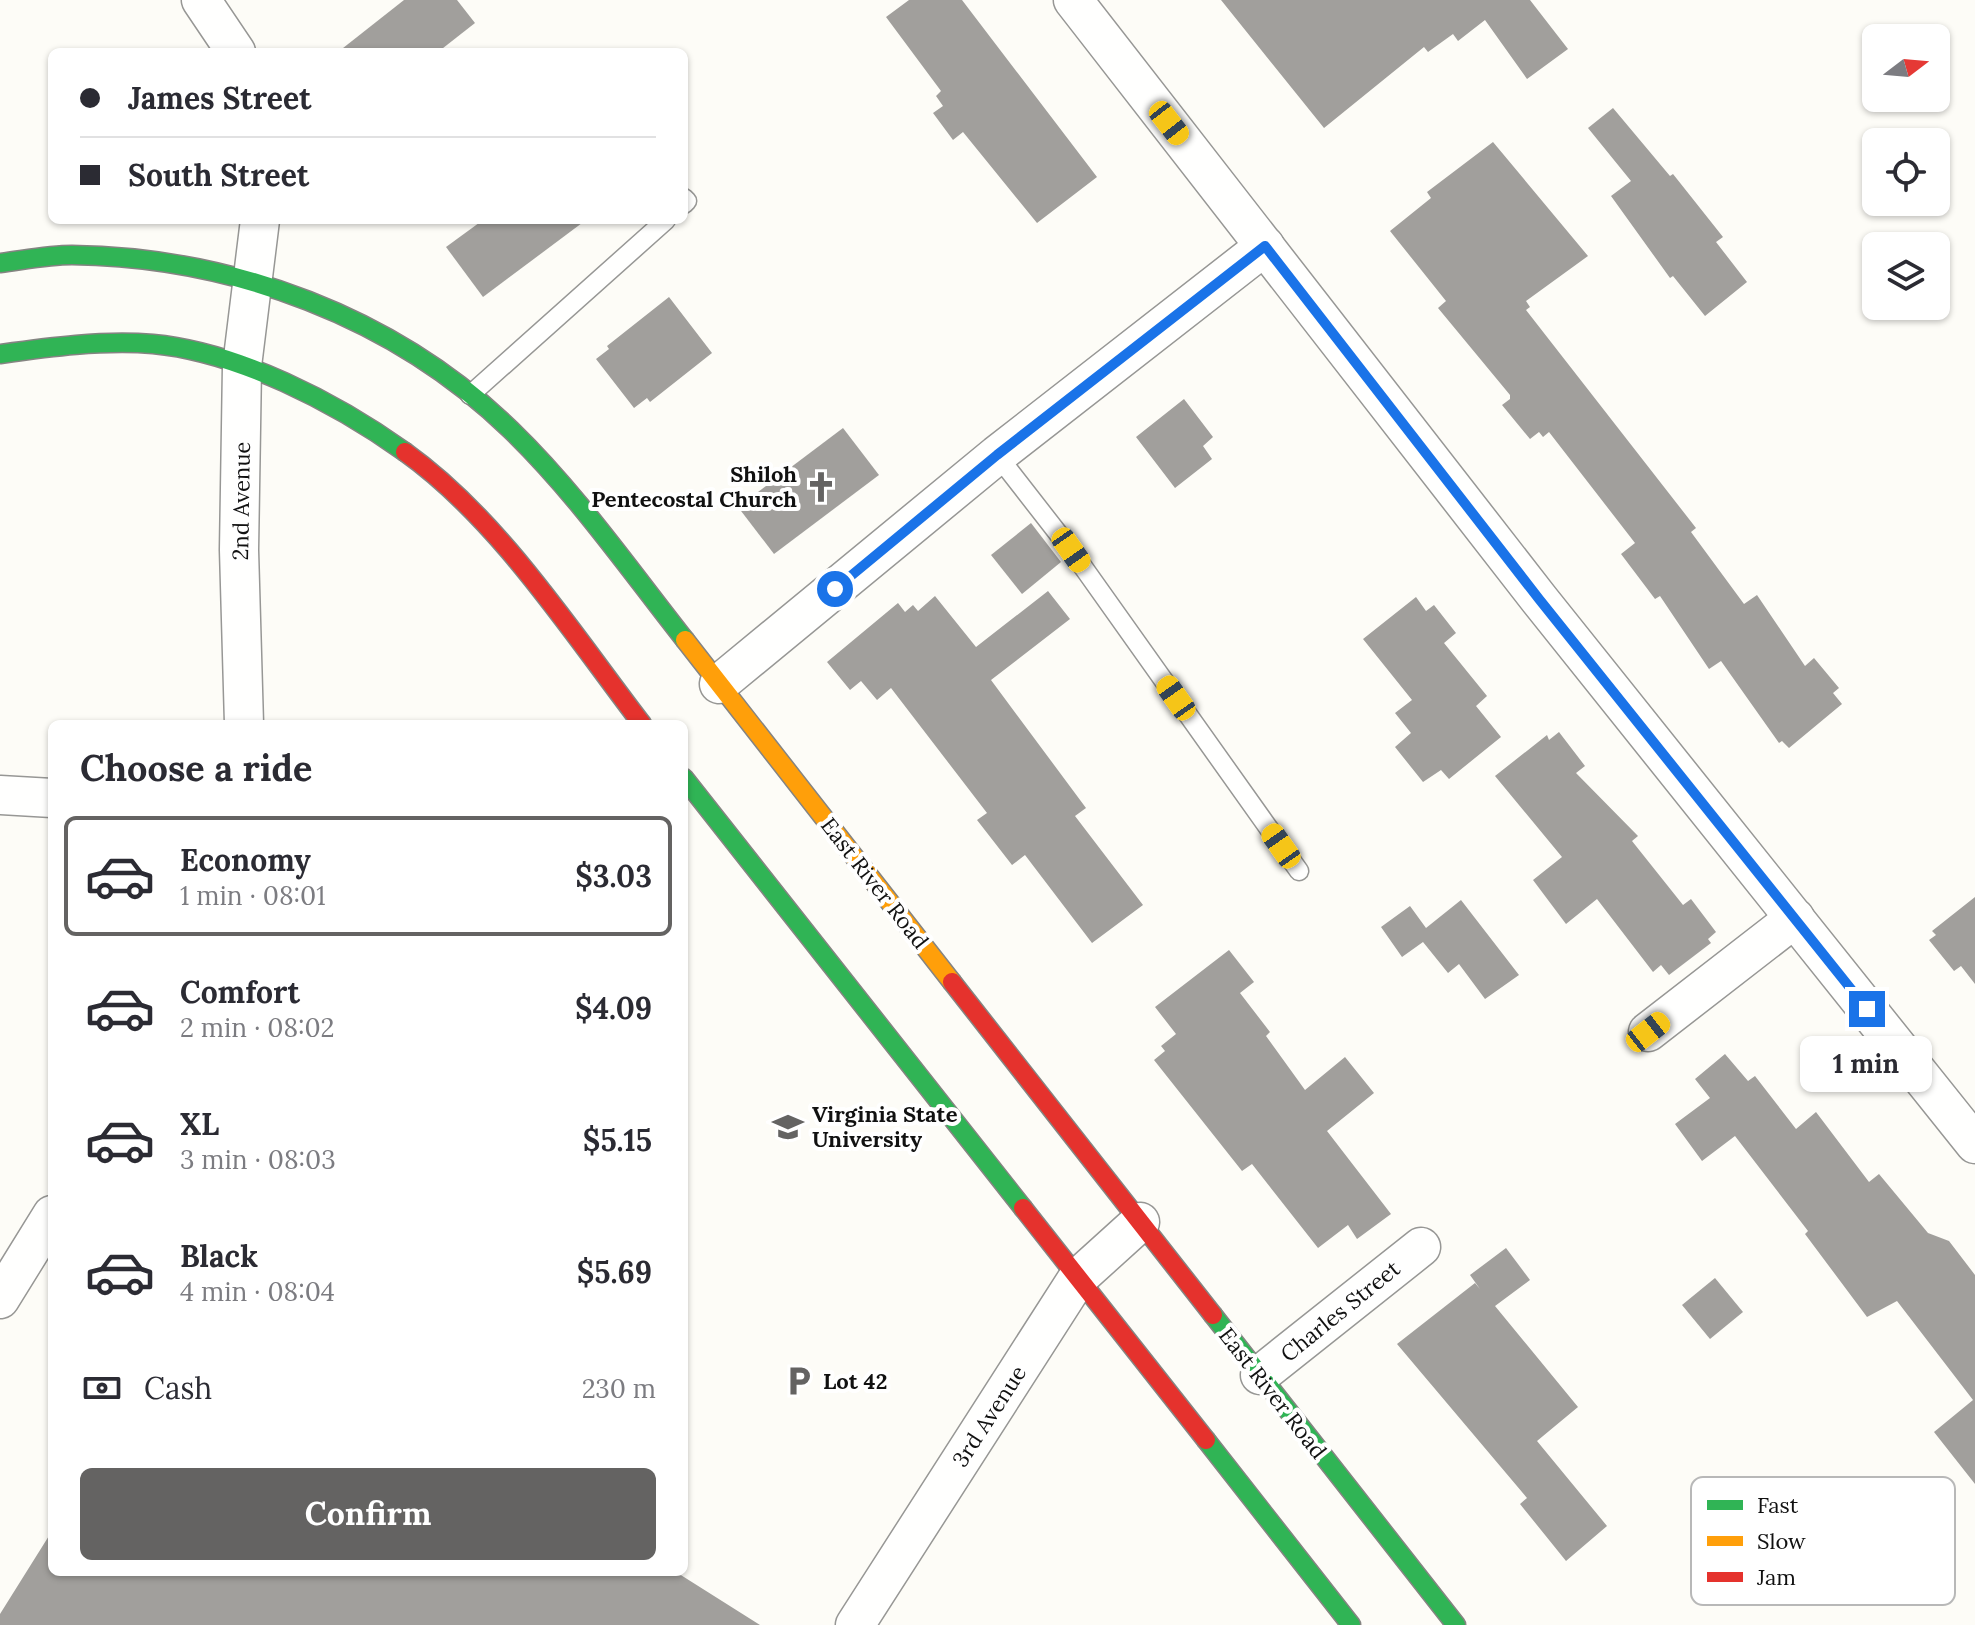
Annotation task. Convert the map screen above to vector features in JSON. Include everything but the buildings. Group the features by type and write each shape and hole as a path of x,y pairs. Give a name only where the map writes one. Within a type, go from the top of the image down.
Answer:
{"main road":[{"name":"East River Road","path":"0,263 69,255 135,257 198,266 252,279 373,329 445,375 508,427 565,489 1456,1625"},
{"path":"0,354 76,343 155,345 202,352 242,366 367,427 434,476 478,519 639,720"},
{"path":"688,783 1351,1625"}],"street":[{"path":"201,0 233,48"},
{"path":"1073,0 1539,599 1975,1144"},
{"path":"252,279 259,224"},
{"path":"719,684 997,455 1265,246"},
{"name":"2nd Avenue","path":"244,720 239,550 242,366 252,279"},
{"path":"0,795 48,798"},
{"path":"1648,1032 1795,918"},
{"path":"0,1299 48,1221"},
{"name":"3rd Avenue","path":"855,1625 1077,1279 1140,1222"},
{"name":"Charles Street","path":"1260,1375 1421,1247"}],"lane":[{"path":"470,395 662,224"},
{"path":"997,455 1071,550 1299,871"}],"traffic: fast":[{"path":"0,263 72,255 132,258 192,267 251,281 364,325 416,355 465,390 511,430 580,505 685,640"},
{"path":"0,354 115,343 185,349 218,357 285,382 348,415 405,452"},
{"path":"688,783 1023,1208"},
{"path":"1213,1315 1456,1625"},
{"path":"1206,1440 1351,1625"}],"traffic: slow":[{"path":"685,640 952,982"}],"traffic: jam":[{"path":"405,452 439,479 503,544 639,720"},
{"path":"952,982 1213,1315"},
{"path":"1023,1208 1206,1440"}],"place":[{"name":"Shiloh Pentecostal Church","path":"821,487"},
{"name":"Virginia State University","path":"788,1127"},
{"name":"Lot 42","path":"799,1381"}],"route":[{"path":"835,589 997,455 1265,246 1539,599 1867,1009"}]}
